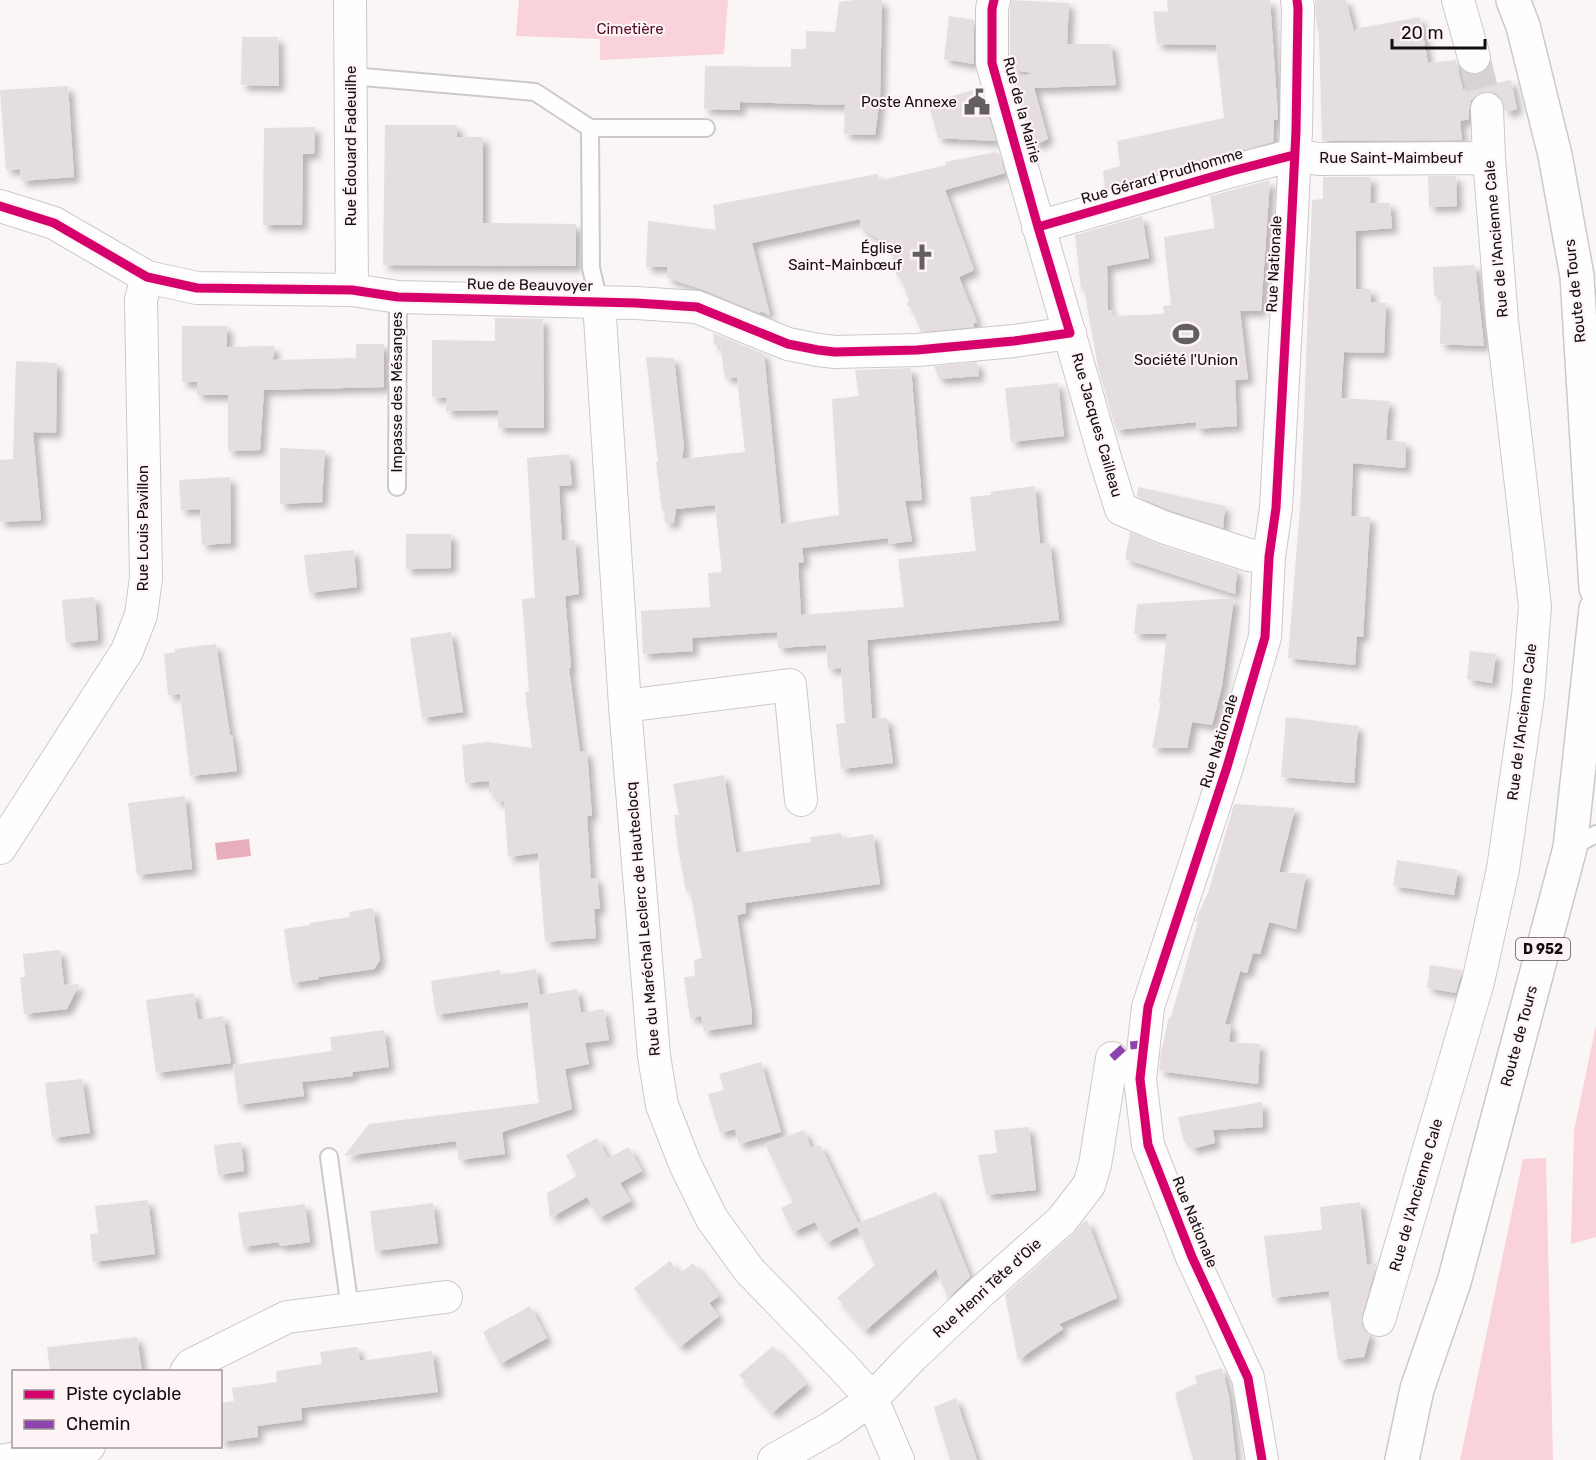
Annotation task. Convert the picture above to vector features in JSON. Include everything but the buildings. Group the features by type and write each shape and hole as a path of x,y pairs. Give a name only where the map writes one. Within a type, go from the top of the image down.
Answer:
{"main road":[{"name":"Route de Tours","path":"1513,0 1523,26 1555,155 1577,276 1596,588"},
{"name":"Route de Tours","path":"1402,1460 1417,1389 1454,1282 1583,841 1596,609"},
{"name":"Route de Tours","path":"1421,1460 1454,1282"}],"street":[{"name":"Rue de la Mairie","path":"994,0 992,63 1038,227"},
{"name":"Rue Nationale","path":"1262,1460 1248,1378 1192,1257 1148,1145 1140,1079 1148,1007 1227,767 1265,637 1269,557 1276,508 1294,155 1297,0"},
{"path":"1458,0 1474,57"},
{"name":"Rue Édouard Fadeuilhe","path":"351,1 352,290"},
{"name":"Rue de l'Ancienne Cale","path":"1379,1320 1478,982 1503,869 1528,696 1535,606 1502,321 1487,109"},
{"name":"Rue Gérard Prudhomme","path":"1038,227 1294,155"},
{"name":"Rue Saint-Maimbeuf","path":"1294,155 1319,159 1489,158"},
{"name":"Rue de Beauvoyer","path":"0,206 54,223 147,277 197,288 352,290 398,297 697,307 788,344 835,352 917,350 1070,333"},
{"name":"Rue Jacques Cailleau","path":"1038,227 1104,458 1121,509 1163,527 1249,555 1269,557"},
{"name":"Rue Louis Pavillon","path":"0,848 127,651 141,615 146,578 141,300 147,277"},
{"name":"Rue du Maréchal Leclerc de Hauteclocq","path":"599,302 625,706 654,1056 662,1105 685,1164 712,1219 749,1270 872,1399 898,1460"},
{"path":"625,706 790,685 801,800"},
{"name":"Rue Henri Tête d'Oie","path":"774,1460 832,1427 872,1399 925,1344 1062,1220 1089,1185 1095,1165 1112,1058"},
{"path":"187,1370 191,1365 287,1317 446,1297"},
{"path":"5,1460 77,1448"}],"lane":[{"path":"351,76 535,92 590,128 706,128"},
{"path":"590,128 591,268 599,302"},
{"name":"Impasse des Mésanges","path":"397,486 398,297"},
{"path":"329,1157 350,1309"}],"green space":[{"name":"Cimetière","path":"519,0 728,0 724,54 600,60 600,39 516,36"},
{"path":"1596,1025 1596,1237 1571,1244 1574,1131"},
{"path":"1546,1158 1553,1460 1460,1460 1523,1159"}],"shaded area":[{"path":"249,839 251,856 217,860 215,843"}],"tunnel":[{"path":"1474,57 1487,109"}],"marked path":[{"path":"1112,1058 1125,1046 1145,1044"}],"cycle path":[{"path":"0,206 54,223 147,277 197,288 352,290 398,297 636,303 697,307 788,344 835,352 917,350 1070,333 992,63 994,0"},
{"path":"1262,1460 1248,1378 1192,1257 1148,1145 1140,1079 1148,1007 1227,767 1265,637 1269,557 1276,508 1291,232 1296,131 1297,0"},
{"path":"1038,227 1294,155"}],"place":[{"name":"Poste Annexe","path":"977,102"},
{"name":"Église Saint-Mainbœuf","path":"922,257"},
{"name":"Société l'Union","path":"1186,334"}]}
